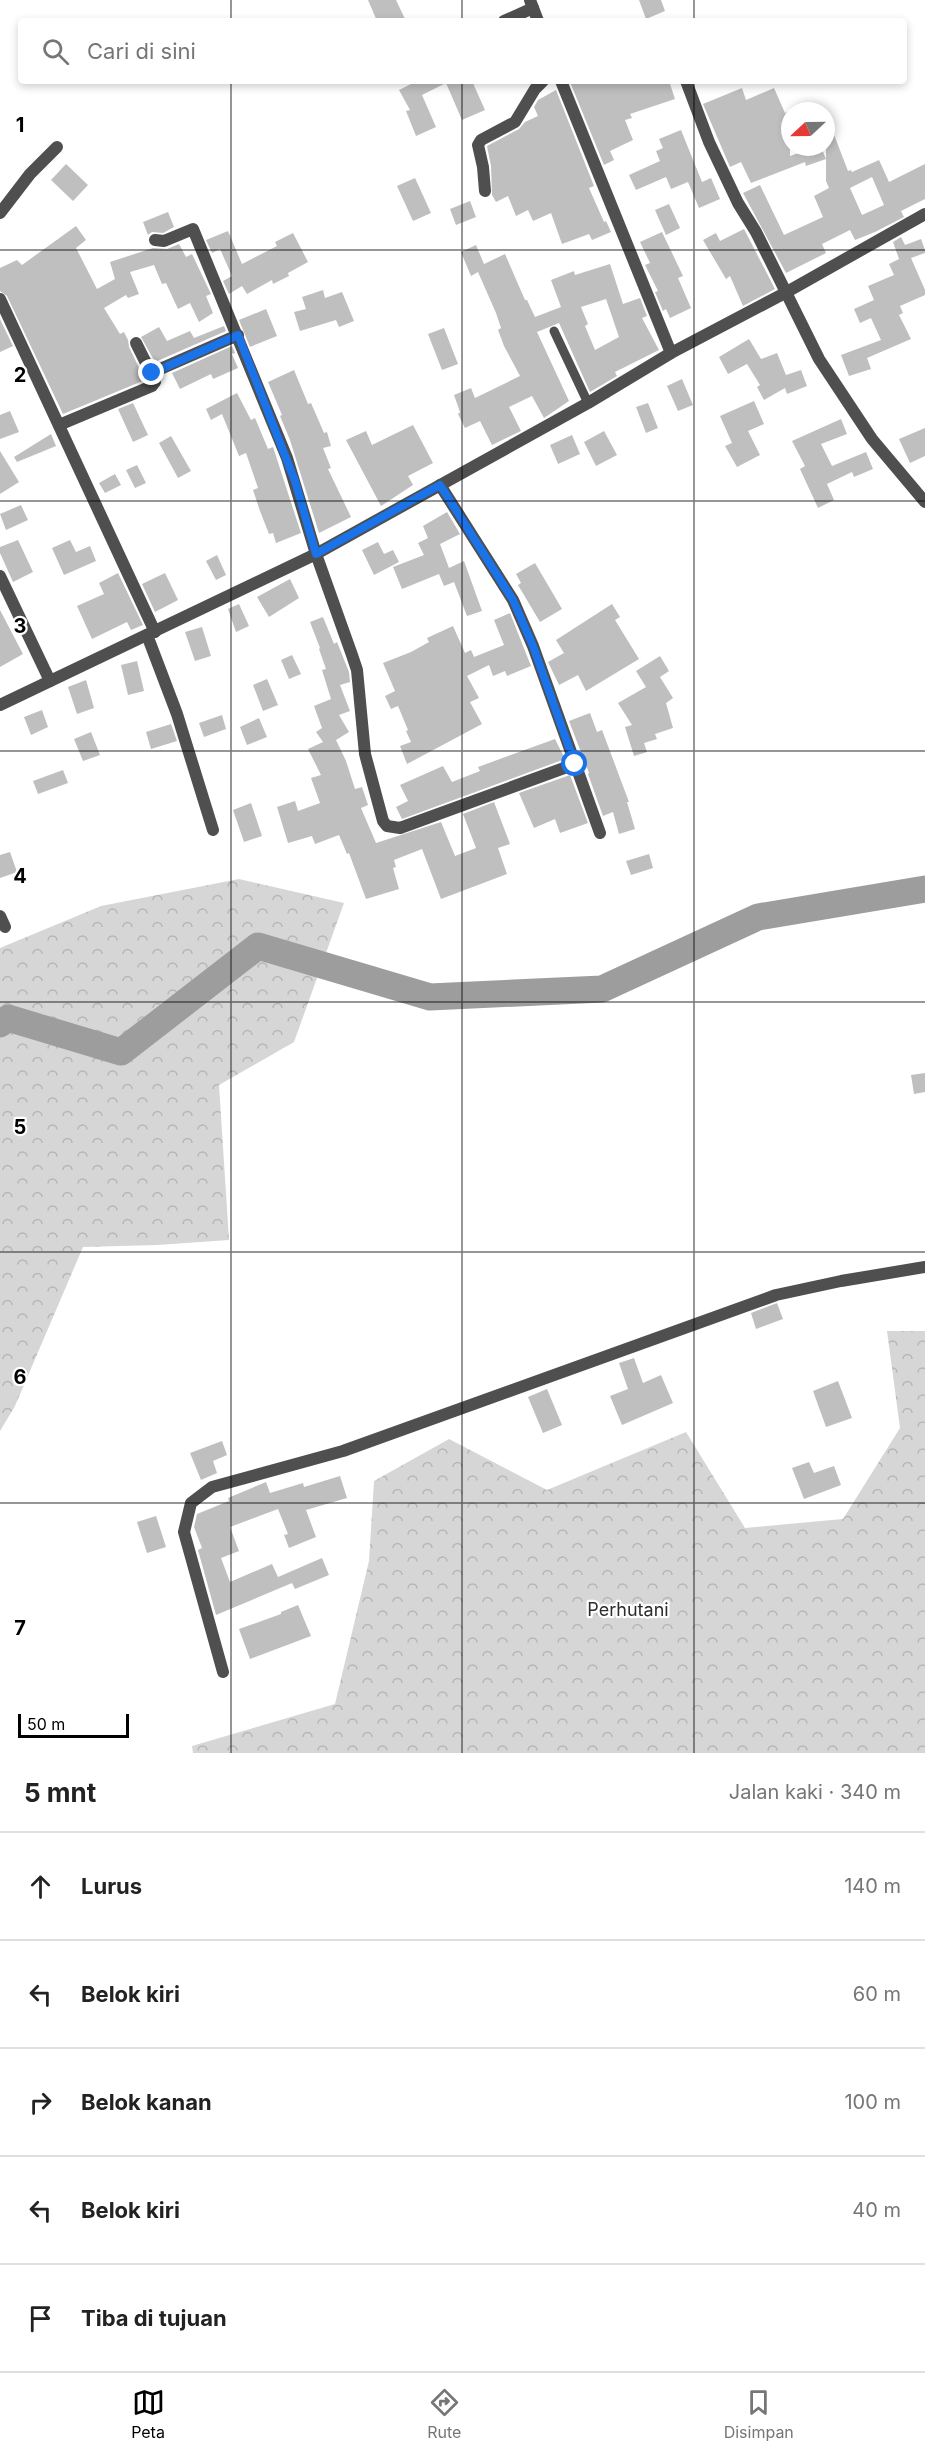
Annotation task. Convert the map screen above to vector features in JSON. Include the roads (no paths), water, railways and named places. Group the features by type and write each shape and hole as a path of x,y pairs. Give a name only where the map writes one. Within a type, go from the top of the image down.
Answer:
{"street":[{"path":"509,18 531,4 537,18"},
{"path":"485,190 478,145 481,140 515,122 540,84"},
{"path":"562,84 671,353"},
{"path":"687,84 709,142 738,203 756,232 819,359 854,414 925,502"},
{"path":"0,213 30,174 57,147"},
{"path":"0,705 316,554 588,403 671,353 785,293 925,214"},
{"path":"155,240 164,241 193,229 238,335 295,481 316,554 357,670 364,754 382,821 387,826 400,828 575,764"},
{"path":"0,299 59,425 151,634 213,830"},
{"path":"152,373 238,335"},
{"path":"59,425 152,386 155,382 152,373 136,343"},
{"path":"440,485 513,600 533,646 600,832"},
{"path":"0,576 50,681"},
{"path":"223,1672 184,1532 191,1503 212,1487 343,1451 776,1295 925,1267"}],"lane":[{"path":"554,331 588,403"}],"waterway":[{"path":"0,1024 8,1018 121,1052 258,946 430,997 602,989 758,917 925,889"}],"park label":[{"name":"Perhutani","path":"628,1610"}]}
